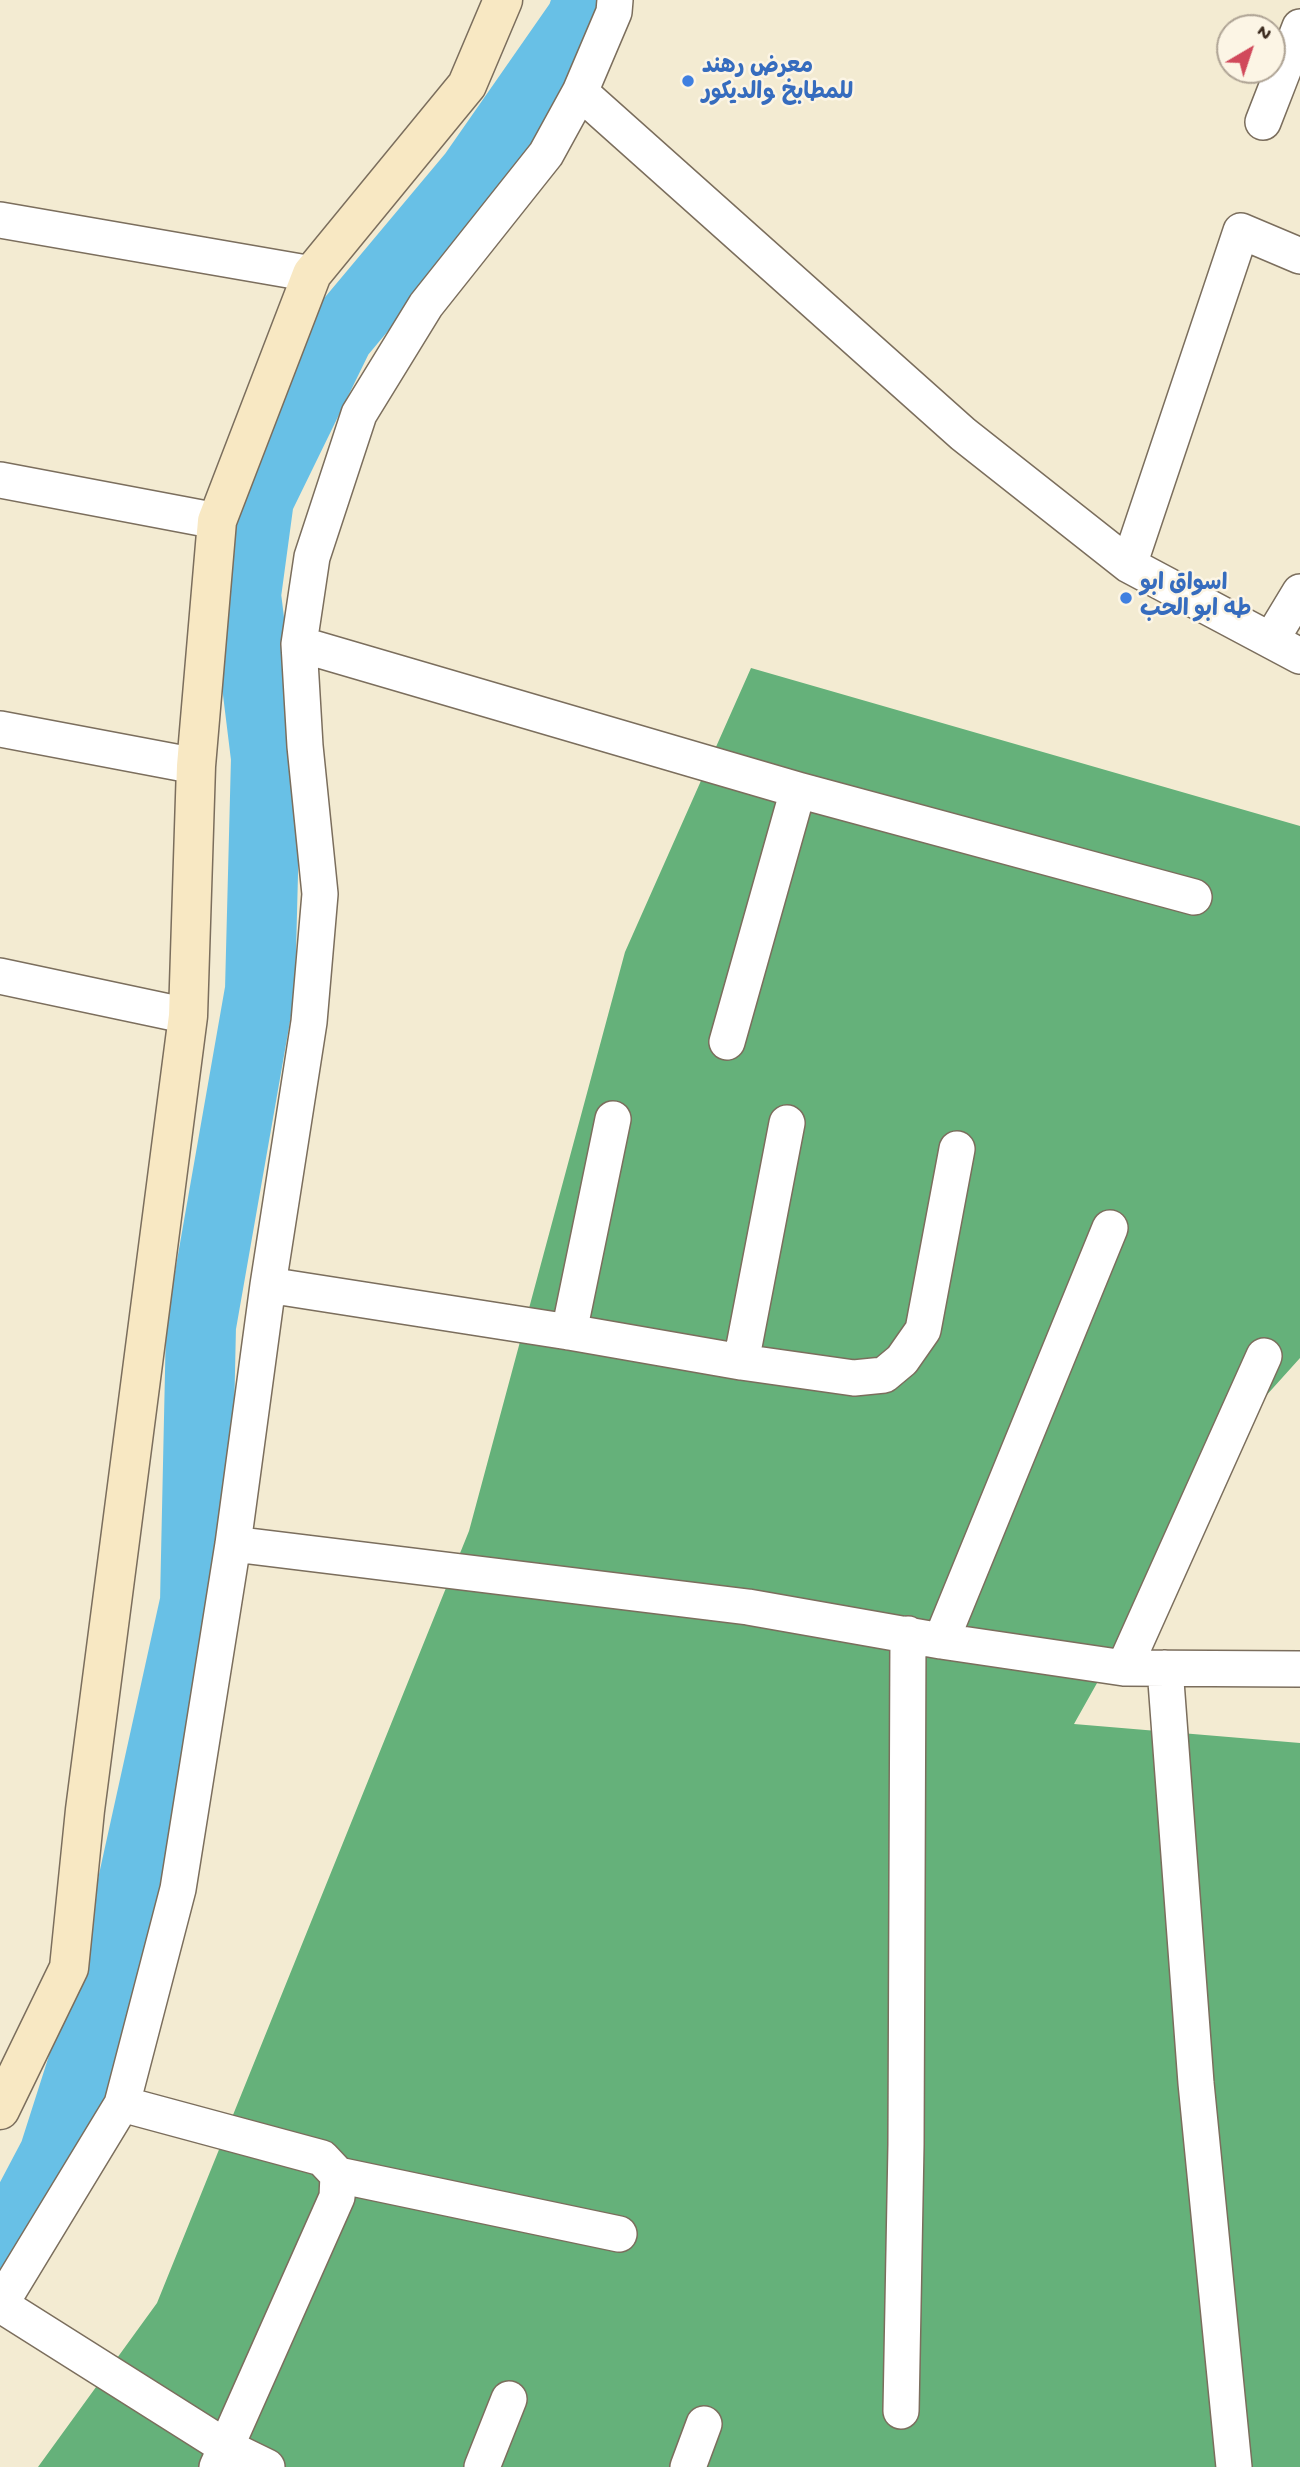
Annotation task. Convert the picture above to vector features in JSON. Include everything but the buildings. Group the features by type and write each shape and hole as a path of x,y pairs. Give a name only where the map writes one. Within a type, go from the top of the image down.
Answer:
{"street":[{"path":"0,2110 69,1968 85,1810 188,1016 196,766 217,521 312,274 467,85 503,0"},
{"path":"267,2467 222,2457 0,2305 122,2104 178,1889 233,1544 268,1285 309,1022 320,894 305,746 299,643 312,557 359,414 426,305 547,154 580,92 614,12 615,0"},
{"path":"1262,122 1300,27"},
{"path":"580,92 963,434 1129,565 1286,648 1300,592"},
{"path":"0,220 312,274"},
{"path":"1129,565 1241,231 1300,256"},
{"path":"0,480 217,521"},
{"path":"299,643 799,790 1194,897"},
{"path":"0,729 196,766"},
{"path":"727,1042 799,790"},
{"path":"0,976 188,1016"},
{"path":"569,1332 613,1119"},
{"path":"741,1363 787,1123"},
{"path":"268,1285 569,1332 741,1363 854,1378 884,1375 902,1360 922,1330 957,1149"},
{"path":"901,2411 906,2145 924,1637 1110,1228"},
{"path":"1124,1668 1264,1356"},
{"path":"233,1544 748,1607 1124,1668 1300,1669"},
{"path":"1165,1668 1196,2083 1234,2467"},
{"path":"122,2104 322,2158 338,2175 619,2234"},
{"path":"222,2457 337,2197 338,2175"},
{"path":"482,2467 509,2399"},
{"path":"688,2467 704,2424"}],"green space":[{"path":"751,668 1300,826 1300,1358 1246,1418 1074,1724 1300,1743 1300,2467 38,2467 157,2303 469,1531 625,952"}],"waterway":[{"path":"0,2257 54,2155 115,1964 195,1602 201,1326 260,990 266,758 246,595 259,499 339,335 473,175 581,20 588,0"}],"place":[{"name":"معرض رهند للمطابخ والديكور","path":"688,81"},
{"name":"اسواق ابو طه ابو الحب","path":"1126,598"}]}
